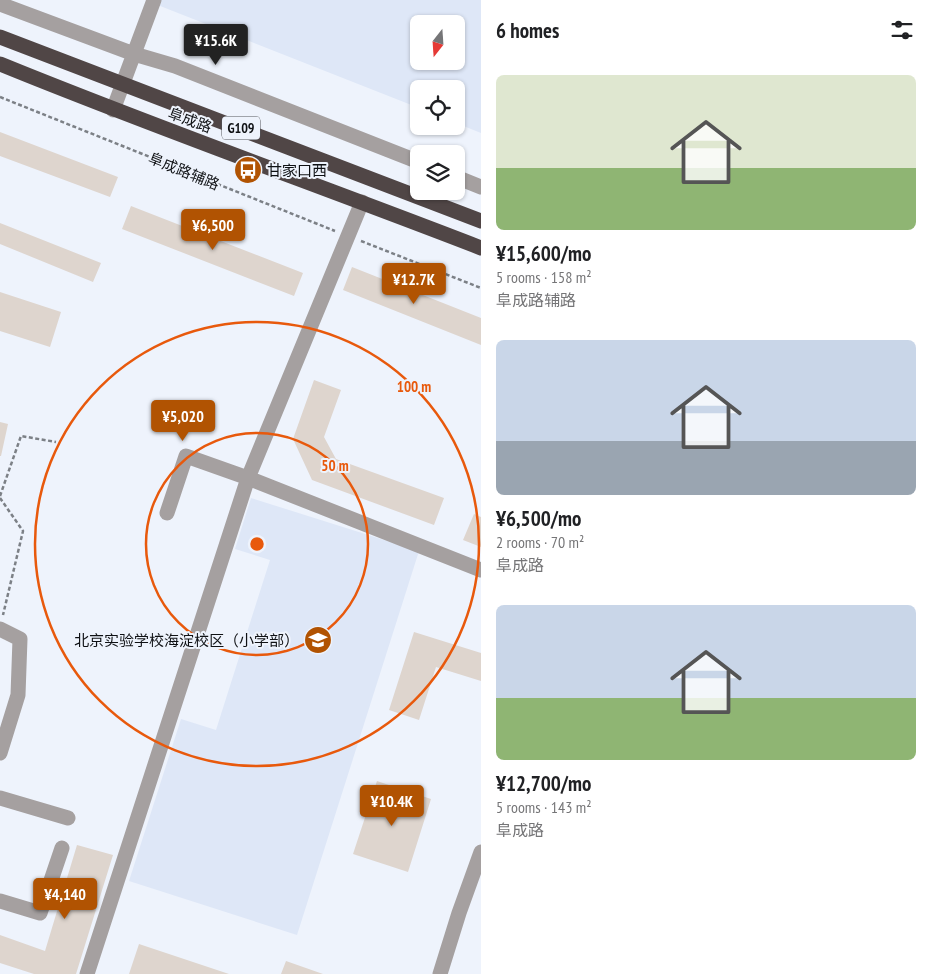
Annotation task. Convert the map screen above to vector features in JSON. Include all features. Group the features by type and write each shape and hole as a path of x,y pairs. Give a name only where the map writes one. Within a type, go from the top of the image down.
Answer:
{"highway":[{"name":"阜成路","path":"0,37 481,221"},
{"name":"阜成路","path":"0,64 113,110 481,248"}],"street":[{"path":"113,110 154,0"},
{"path":"0,4 134,54 175,66 410,158"},
{"path":"465,181 481,187"},
{"path":"87,974 248,478 362,202"},
{"path":"167,513 186,456 248,478 481,570"},
{"path":"0,629 20,639 18,695 4,724 0,753"},
{"path":"0,798 68,818"},
{"path":"0,901 40,913 62,848"},
{"path":"440,974 481,852"}],"path":[{"name":"阜成路辅路","path":"0,97 481,288"},
{"path":"0,629 23,532 0,497 20,436 56,442"}],"shaded area":[{"path":"145,0 481,0 481,133 465,127 465,80 410,80 410,104"},
{"name":"北京实验学校海淀校区（小学部）","path":"251,498 419,551 297,935 129,881 181,719 216,730 270,560 235,549"}],"building":[{"path":"0,132 118,177 110,197 0,156"},
{"path":"131,206 303,273 294,296 122,229"},
{"path":"0,223 101,263 93,282 0,244"},
{"path":"352,267 481,318 481,345 343,290"},
{"path":"0,292 61,312 50,347 0,331"},
{"path":"314,380 341,390 324,437 336,459 444,498 434,525 312,480 293,439"},
{"path":"0,422 8,424 1,456 0,456"},
{"path":"474,514 481,517 481,547 463,540"},
{"path":"414,632 481,653 481,681 436,667 419,720 389,710"},
{"path":"377,781 431,799 408,872 353,854"},
{"path":"77,845 113,855 76,974 34,974 0,963 0,935 45,951"},
{"path":"139,944 229,974 129,974"},
{"path":"286,961 323,974 281,974"}],"place":[{"name":"甘家口西","path":"248,170"},
{"name":"北京实验学校海淀校区（小学部）","path":"318,640"}]}
